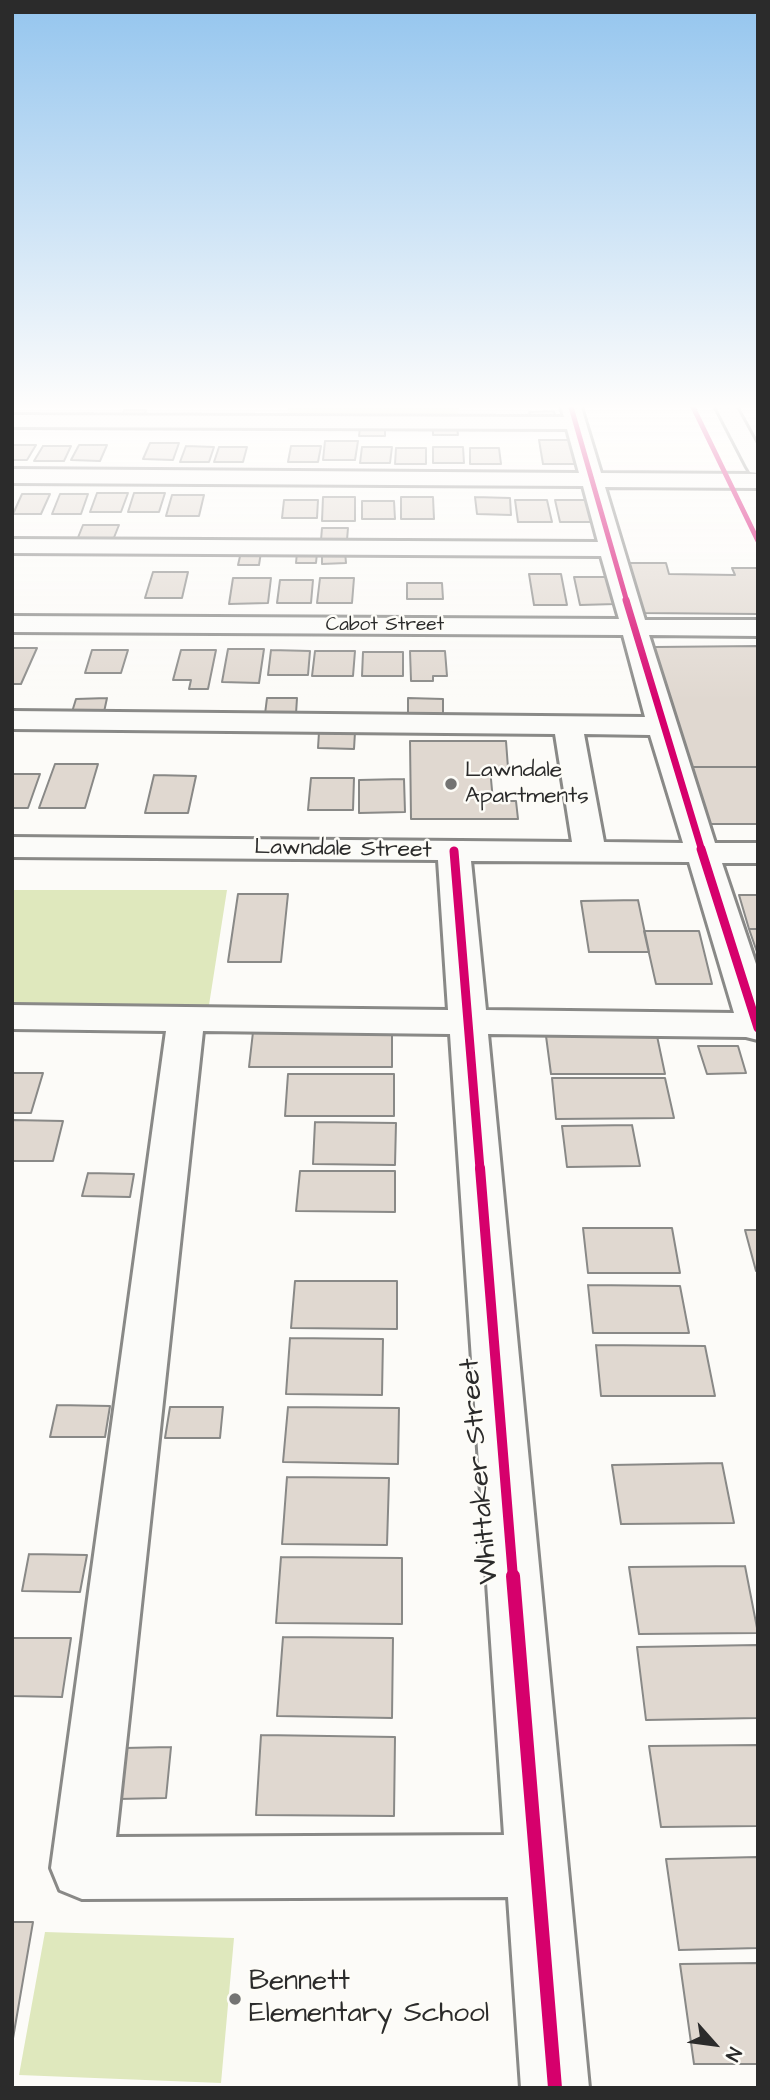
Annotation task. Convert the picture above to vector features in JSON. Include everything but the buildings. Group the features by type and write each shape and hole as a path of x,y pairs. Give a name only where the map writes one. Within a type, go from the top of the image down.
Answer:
{"street":[{"path":"12,1017 757,1027 662,726 599,505"},
{"path":"12,545 612,549"},
{"name":"Cabot Street","path":"12,624 758,628"},
{"path":"12,720 662,726"},
{"path":"568,725 590,852"},
{"name":"Lawndale Street","path":"12,847 758,853"},
{"name":"Whittaker Street","path":"454,851 555,2088"},
{"path":"186,1019 82,1868 536,1866"}],"green space":[{"path":"12,890 227,890 209,1005 12,1004"},
{"path":"45,1932 234,1938 221,2083 19,2075"}],"cycle path":[{"path":"599,505 662,726 758,1028"},
{"path":"741,505 758,541"},
{"path":"454,851 555,2088"}],"place":[{"name":"Lawndale Apartments","path":"451,784"},
{"name":"Bennett Elementary School","path":"235,1999"}]}
